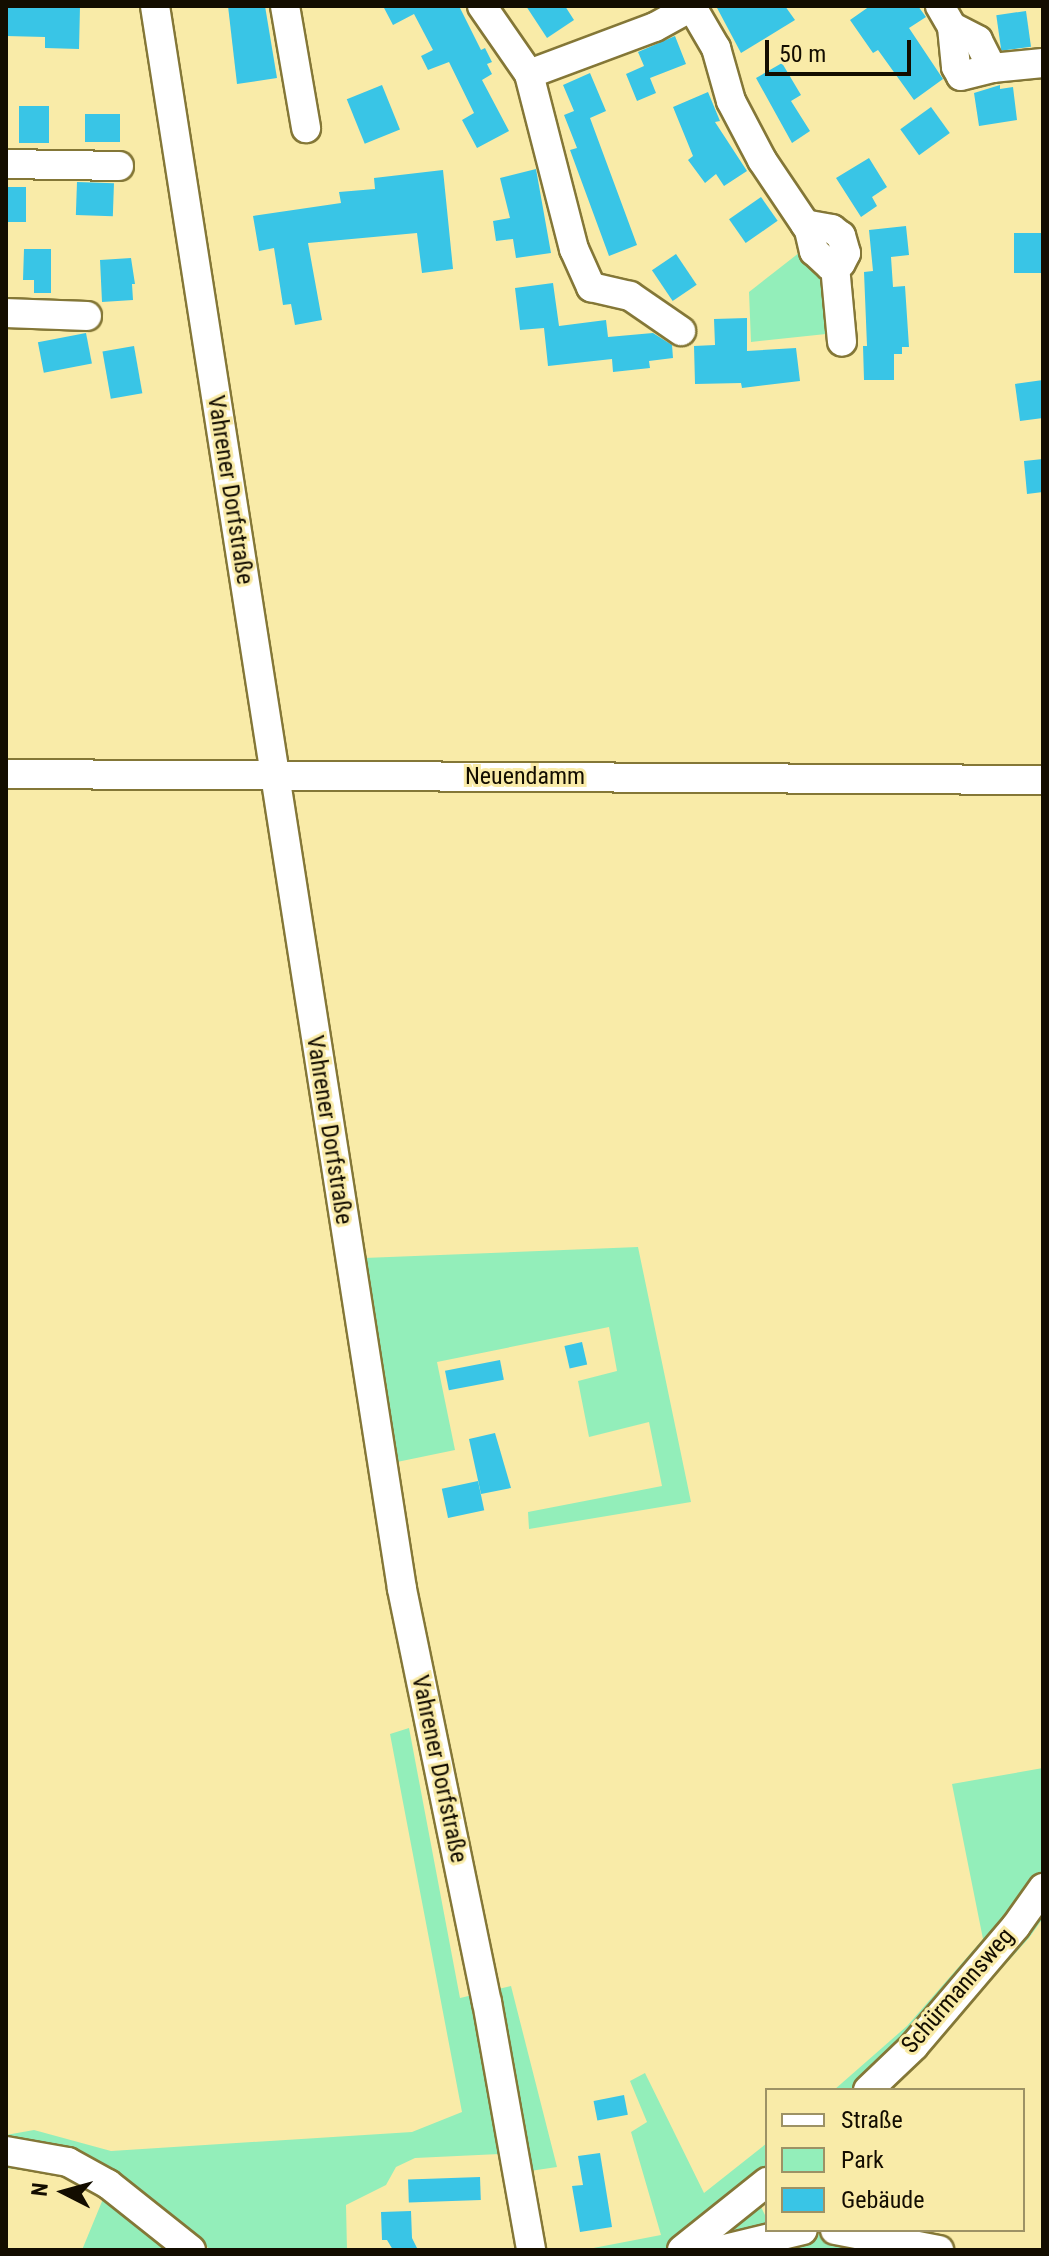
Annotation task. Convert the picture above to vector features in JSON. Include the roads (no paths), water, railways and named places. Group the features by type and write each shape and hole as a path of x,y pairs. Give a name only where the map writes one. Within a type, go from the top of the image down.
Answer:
{"street":[{"name":"Vahrener Dorfstraße","path":"155,6 402,1589 487,2002 531,2250"},
{"path":"285,6 306,128"},
{"path":"482,6 529,74 574,249 591,287 630,296 681,331"},
{"path":"529,74 655,27 692,6 716,48 737,113 762,160 805,224 832,229 841,236 846,253 835,266 842,342"},
{"path":"946,16 978,40 992,68 1043,63"},
{"path":"6,164 119,166"},
{"path":"6,313 87,316"},
{"name":"Neuendamm","path":"6,774 1043,780"},
{"name":"Schürmannsweg","path":"870,2088 914,2046 1016,1926 1043,1888"},
{"path":"6,2151 68,2162 108,2184 191,2250"},
{"path":"682,2250 765,2184"},
{"path":"720,2250 795,2232"},
{"path":"851,2232 939,2250"}]}
